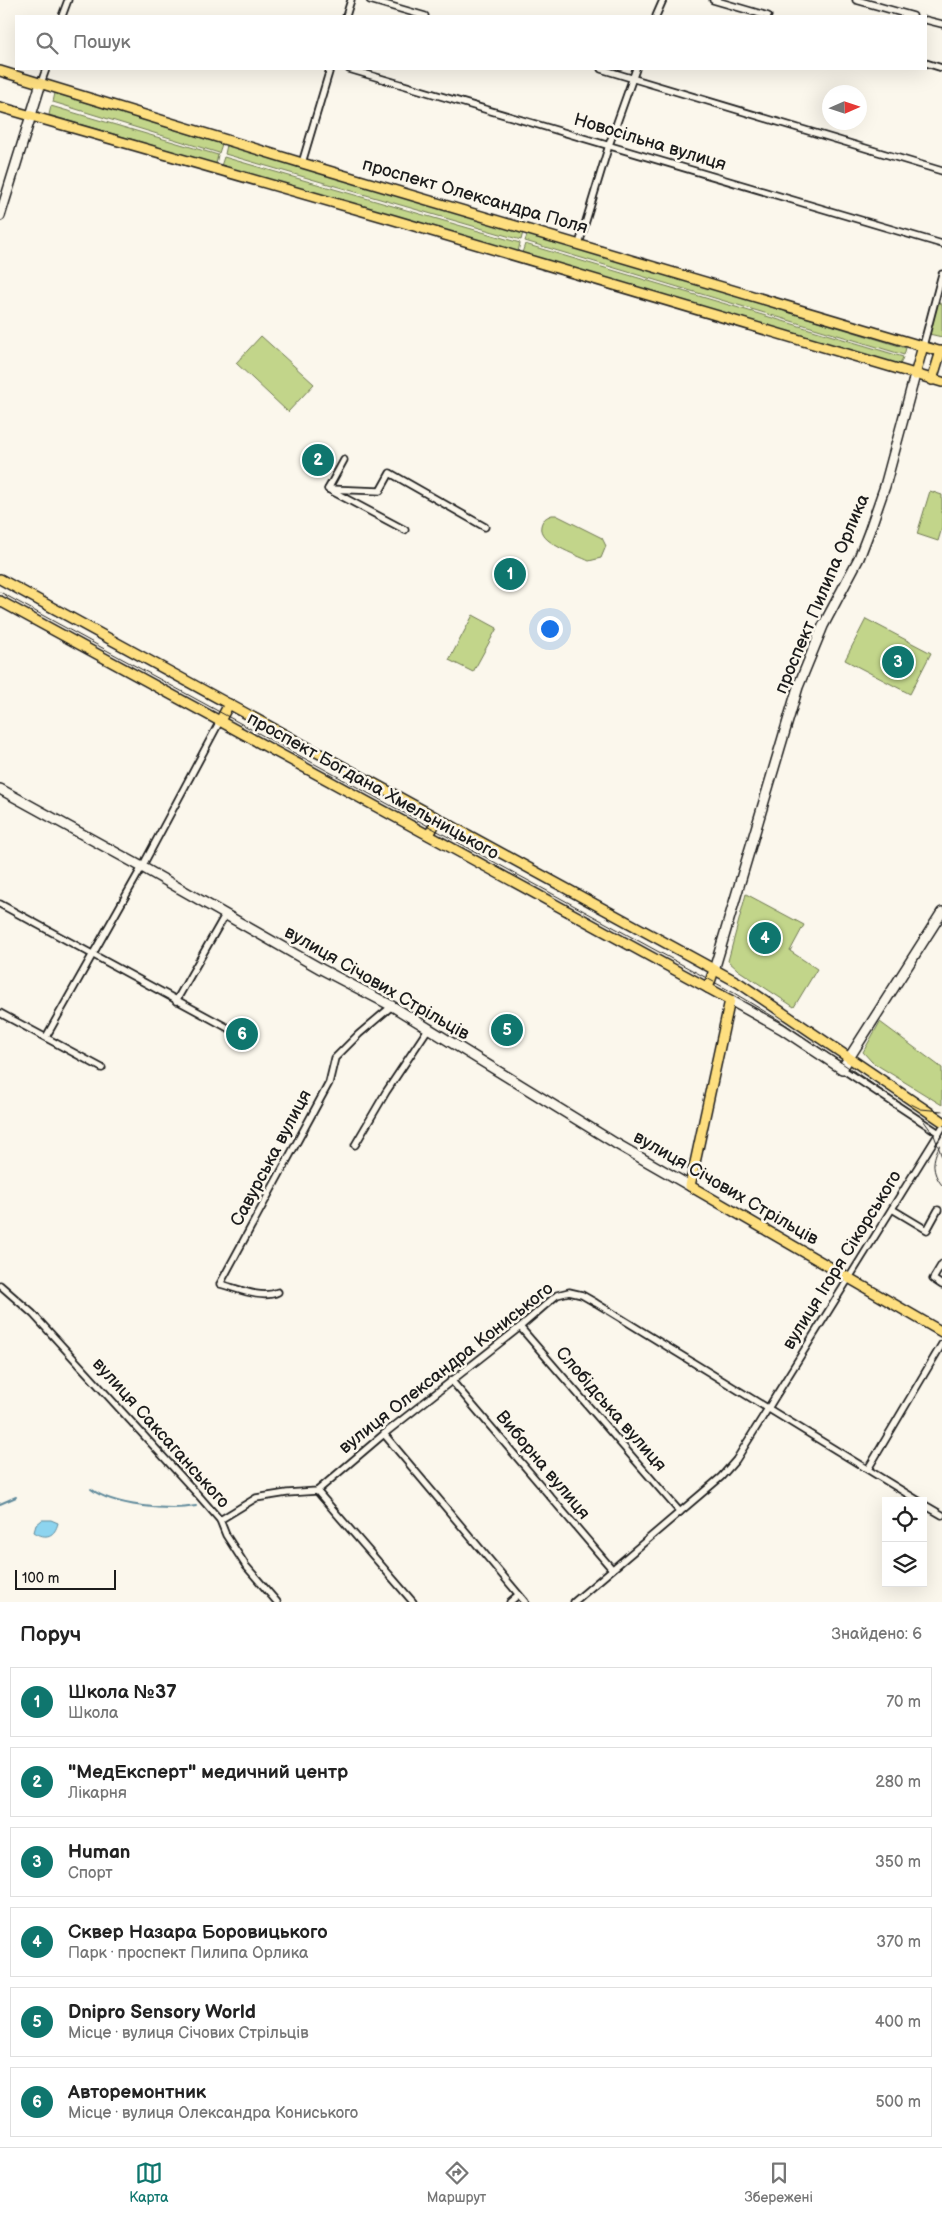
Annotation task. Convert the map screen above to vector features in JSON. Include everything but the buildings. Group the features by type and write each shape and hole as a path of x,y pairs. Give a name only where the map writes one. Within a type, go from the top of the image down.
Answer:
{"main road":[{"name":"проспект Олександра Поля","path":"0,71 302,163 942,350"},
{"path":"0,107 388,218 942,382"},
{"path":"915,374 923,346"},
{"path":"932,380 942,350"},
{"name":"проспект Богдана Хмельницького","path":"0,579 714,970 757,995 942,1122"},
{"name":"проспект Богдана Хмельницького","path":"0,601 730,1000"},
{"path":"220,721 229,704"},
{"path":"429,835 438,818"},
{"path":"708,988 714,970"},
{"path":"690,1186 730,1000"},
{"name":"вулиця Січових Стрільців","path":"690,1186 942,1332"}],"street":[{"path":"62,15 68,0"},
{"path":"346,15 351,0"},
{"path":"370,0 422,15"},
{"path":"656,15 663,0"},
{"path":"713,0 765,15"},
{"path":"856,0 909,15"},
{"path":"927,20 942,24"},
{"path":"927,63 942,68"},
{"path":"0,216 46,70"},
{"path":"302,163 330,70"},
{"name":"Новосільна вулиця","path":"352,70 942,244"},
{"path":"605,70 942,171"},
{"path":"579,244 609,146 636,70"},
{"path":"923,346 942,274"},
{"name":"проспект Пилипа Орлика","path":"714,970 798,687 823,626 859,558 869,532 884,486 915,374"},
{"path":"328,489 344,460"},
{"path":"328,489 380,491 390,473 485,527"},
{"path":"328,489 405,530"},
{"path":"46,1037 142,867 220,721"},
{"name":"вулиця Січових Стрільців","path":"0,789 142,867 321,970 392,1006 615,1144 690,1186"},
{"path":"0,904 228,1028"},
{"path":"176,1001 225,915"},
{"path":"842,1069 941,915"},
{"path":"730,1000 782,1029 940,1130"},
{"name":"Савурська вулиця","path":"278,1292 270,1294 249,1292 220,1284 329,1083 335,1058 359,1034 392,1006"},
{"path":"0,1013 102,1068"},
{"path":"355,1145 386,1092 428,1029"},
{"name":"вулиця Ігоря Сікорського","path":"574,1602 722,1477 736,1460 940,1130"},
{"path":"892,1209 927,1230 938,1210"},
{"path":"942,1264 934,1279 942,1285"},
{"name":"вулиця Саксаганського","path":"0,1285 33,1314 220,1520 226,1535 246,1566 277,1602"},
{"name":"вулиця Олександра Кониського","path":"318,1491 384,1434 520,1327 557,1295 569,1292 582,1295 913,1497"},
{"name":"Слобідська вулиця","path":"520,1327 680,1512"},
{"path":"868,1469 942,1344"},
{"name":"Виборна вулиця","path":"451,1380 612,1569"},
{"path":"384,1434 525,1602"},
{"path":"220,1520 256,1498 318,1491 413,1602"},
{"path":"927,1506 942,1515"},
{"path":"510,1602 518,1595"}],"green space":[{"path":"55,93 222,144 219,153 53,102"},
{"path":"51,106 218,155 216,164 49,115"},
{"path":"227,145 523,232 521,240 225,154"},
{"path":"224,157 520,243 518,252 221,166"},
{"path":"528,233 906,348 904,355 525,241"},
{"path":"525,244 903,357 900,365 522,253"},
{"path":"937,302 942,304 942,337 929,334"},
{"path":"261,336 314,384 288,412 236,363"},
{"path":"930,491 942,495 942,528 938,541 917,534"},
{"path":"556,515 602,538 606,546 601,558 589,561 551,543 541,532 541,526 545,519"},
{"path":"473,615 497,628 473,672 449,660"},
{"path":"866,619 931,653 910,694 845,660"},
{"path":"746,894 804,925 790,951 817,969 794,1007 738,970 728,961"},
{"path":"880,1022 942,1068 942,1105 872,1062 863,1052"}],"water":[{"path":"42,1520 51,1520 58,1523 52,1534 42,1536 34,1532 36,1525"}],"waterway":[{"path":"91,1489 113,1500 142,1506 171,1508 196,1506"},
{"path":"0,1504 16,1497"}],"tram line":[{"path":"0,592 734,993 779,1020 921,1117 934,1135 942,1157"},
{"path":"911,1104 921,1109 942,1111"},
{"path":"940,1145 935,1155 934,1170 942,1185"}],"place":[{"name":"\"МедЕксперт\" медичний центр","path":"318,460"},
{"name":"Школа №37","path":"510,574"},
{"name":"Human","path":"898,662"},
{"name":"Сквер Назара Боровицького","path":"765,938"},
{"name":"Dnipro Sensory World","path":"507,1030"},
{"name":"Авторемонтник","path":"242,1034"}]}
